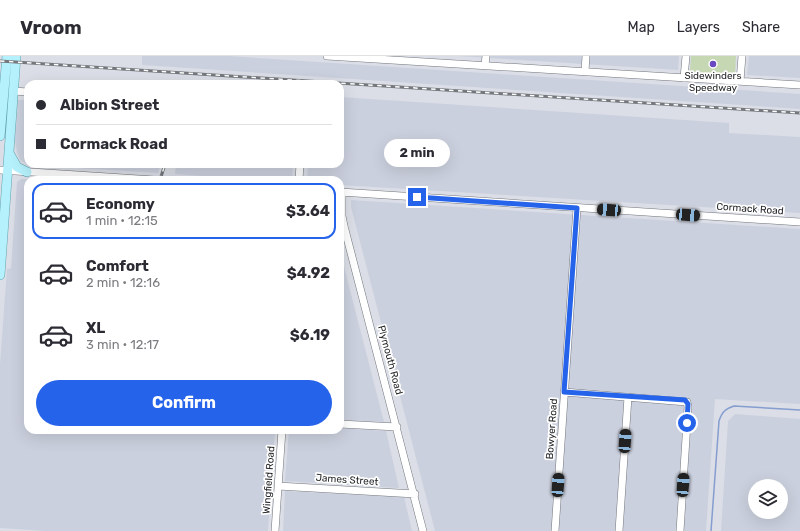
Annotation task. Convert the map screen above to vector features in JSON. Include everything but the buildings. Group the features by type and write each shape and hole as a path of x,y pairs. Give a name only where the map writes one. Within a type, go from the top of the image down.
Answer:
{"main road":[{"path":"0,134 2,91 7,56"},
{"path":"0,275 6,187 4,170 9,152 16,56"},
{"path":"9,152 17,167 27,172"},
{"path":"6,187 10,176 27,172"}],"street":[{"path":"327,56 386,58 800,85"},
{"path":"486,56 486,65"},
{"path":"585,71 586,56"},
{"path":"684,78 686,56"},
{"path":"740,81 742,56"},
{"path":"13,91 24,92"},
{"path":"4,170 90,176"},
{"name":"Cormack Road","path":"344,193 800,222"},
{"name":"Bowyer Road","path":"555,531 577,208"},
{"name":"Plymouth Road","path":"344,224 423,531"},
{"path":"564,392 687,402 688,407 680,531"},
{"path":"619,531 628,397"},
{"path":"344,424 397,427"},
{"name":"Wingfield Road","path":"275,531 282,434"},
{"name":"James Street","path":"278,486 414,494"}],"shaded area":[{"path":"142,56 229,56 800,94 800,109 142,65"},
{"path":"457,56 679,56 678,70"},
{"path":"749,56 800,56 800,78 747,75"},
{"path":"344,97 729,123 729,133 800,137 800,213 344,185 344,176 307,176 308,168 344,168"},
{"path":"18,100 24,100 24,162 20,160 15,140"},
{"path":"77,168 160,168 158,173"},
{"path":"176,168 293,168 292,176 204,176 175,174"},
{"path":"21,179 24,179 24,434 275,434 268,531 45,531 0,528 0,364 7,269 11,268 17,182"},
{"path":"351,200 800,229 800,404 715,399 706,531 435,531 351,207"},
{"path":"344,267 384,422 344,420"},
{"path":"735,414 800,419 800,531 721,531 728,421"},
{"path":"344,428 386,431 399,488 285,481 289,434 344,434"},
{"path":"285,491 404,497 412,531 283,531"}],"green space":[{"name":"Sidewinders Speedway","path":"691,56 736,56 735,76 690,72"}],"waterway":[{"path":"711,531 719,421 723,413 734,406 800,410"}],"railway":[{"path":"0,61 292,80"},
{"path":"344,83 800,113"},
{"path":"161,176 164,168"}],"place":[{"name":"Sidewinders Speedway","path":"713,64"}],"route":[{"path":"417,197 577,208 564,392 685,400 688,404 687,423"}]}
